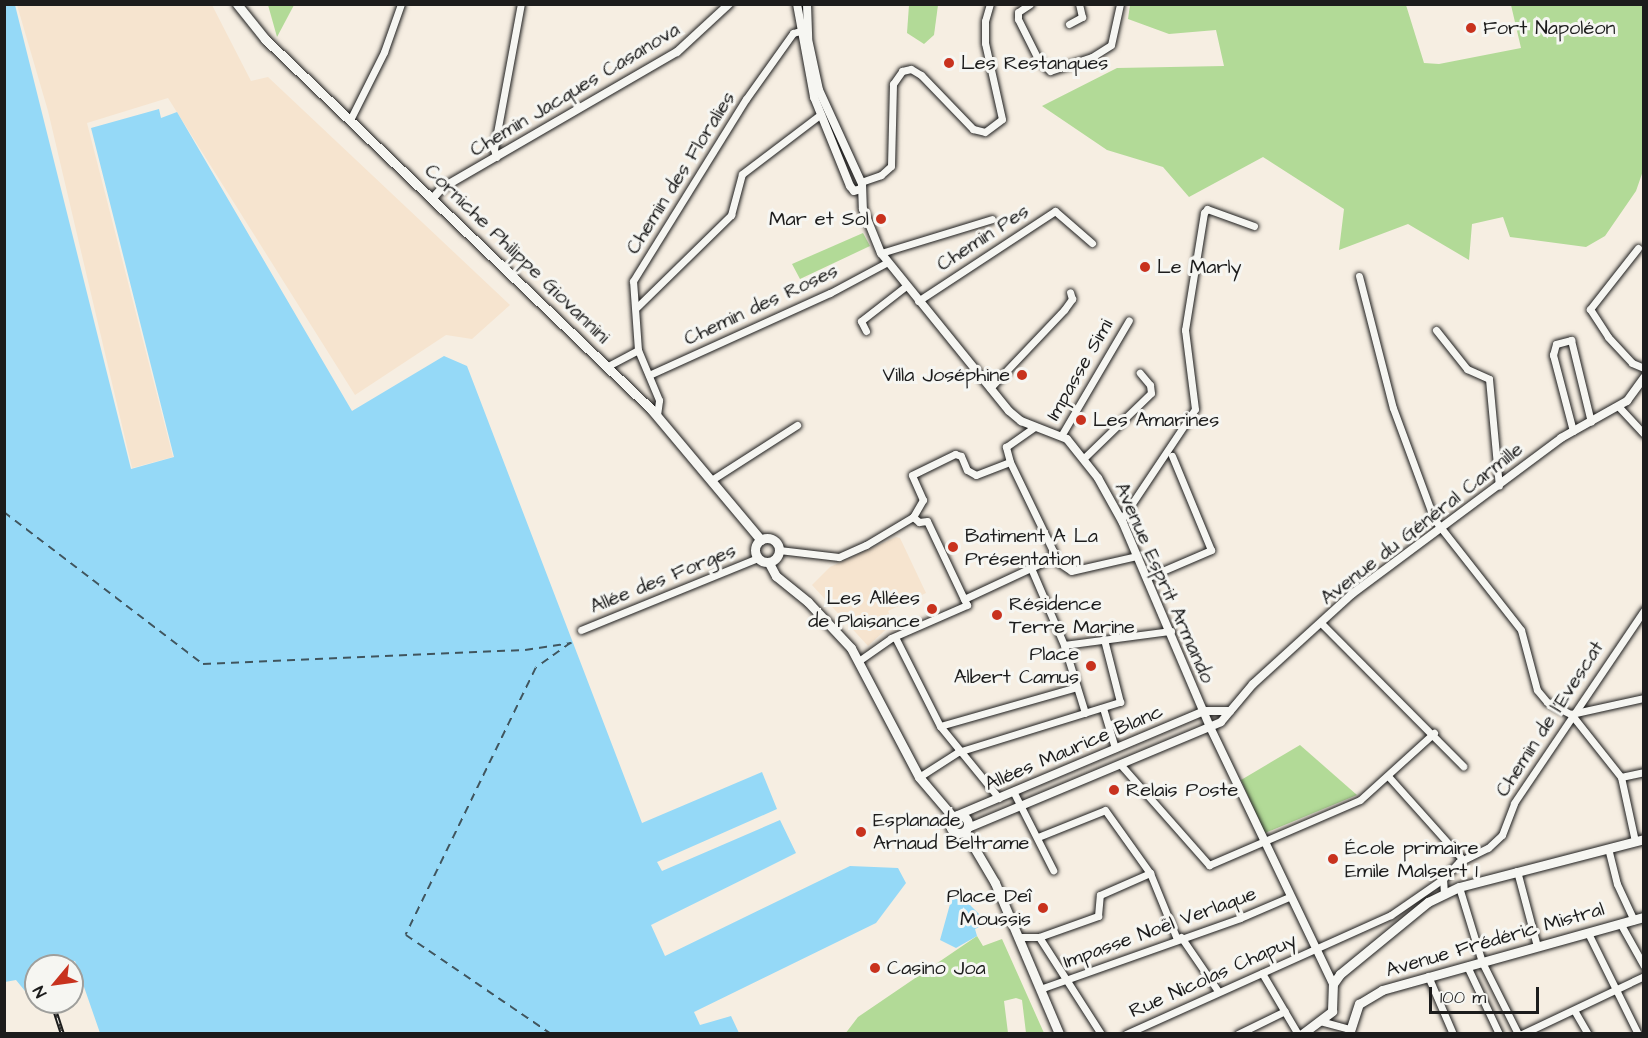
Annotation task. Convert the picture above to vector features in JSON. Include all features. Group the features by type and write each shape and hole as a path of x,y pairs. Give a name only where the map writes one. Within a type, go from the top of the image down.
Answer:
{"main road":[{"name":"Corniche Philippe Giovannini","path":"237,4 265,39 351,118 657,415 714,479 761,540"},
{"path":"769,563 778,557 779,550 773,540 761,540 755,550 757,558 769,563 776,576 826,619 860,660 919,777 955,816 967,818 966,830 995,883 1059,1034"},
{"path":"955,816 951,829 966,830"},
{"path":"1300,1034 1312,1030 1334,1006 1333,984 1414,910 1459,887 1639,840"},
{"name":"Avenue Frédéric Mistral","path":"1349,1031 1359,1004 1382,990 1639,918"}],"street":[{"path":"351,118 384,52 401,4"},
{"path":"496,157 494,149 521,4"},
{"name":"Chemin Jacques Casanova","path":"433,198 442,188 677,52 729,4"},
{"path":"797,4 810,85 854,191 881,175 891,166 893,84 902,71 911,69 921,75 973,129 985,132 1002,119 985,44 985,21 990,4"},
{"name":"Avenue Esprit Armando","path":"807,4 808,39 819,90 861,186 863,209 886,263 1014,417 1061,436 1084,458 1121,519 1210,727 1314,949 1333,984"},
{"path":"1030,4 1018,12 1018,19 1038,59 1050,70 1105,50 1114,39 1119,21 1120,4"},
{"path":"1070,24 1082,17 1078,4"},
{"name":"Chemin des Floralies","path":"638,350 637,307 633,281 746,99 793,33 800,31"},
{"path":"637,307 731,215 742,174 821,114"},
{"path":"1121,519 1195,409 1185,330 1204,213 1207,209 1254,226"},
{"name":"Chemin Pes","path":"918,301 1055,211 1092,243"},
{"path":"881,253 992,219"},
{"path":"1638,248 1590,309 1608,337 1632,363 1644,368"},
{"name":"Chemin des Roses","path":"649,375 830,293 886,263"},
{"path":"1359,276 1393,408 1440,529 1521,630 1537,690 1547,702 1571,714 1621,777 1639,840"},
{"path":"866,331 861,321 906,286"},
{"path":"990,388 1064,310 1071,299 1070,292"},
{"name":"Impasse Simi","path":"1061,436 1129,320"},
{"path":"1436,330 1467,369 1489,379 1499,486"},
{"path":"1573,430 1553,355 1556,344 1571,340 1592,422"},
{"path":"608,366 638,350 659,400 657,415"},
{"path":"1084,458 1151,393 1150,385 1140,373"},
{"name":"Avenue du Général Carmille","path":"1210,727 1230,711 1253,684 1352,594 1573,430 1592,422 1618,406 1644,378"},
{"path":"1618,406 1644,434"},
{"path":"714,479 797,424"},
{"path":"1035,427 1006,447 1010,462 1053,551 1052,558"},
{"path":"779,550 838,557 913,517 924,500 912,476 955,454 961,456 967,470 976,475 1010,462"},
{"path":"1146,578 1211,550 1172,456"},
{"path":"860,660 895,638 967,605 927,521 919,522 913,517"},
{"path":"1052,558 1071,571 1137,556"},
{"name":"Allée des Forges","path":"581,630 757,558"},
{"path":"964,599 1052,558"},
{"path":"1031,568 1064,645 1085,713"},
{"name":"Chemin de l'Evescat","path":"1431,888 1463,860 1488,848 1502,835 1514,803 1571,714 1644,610"},
{"path":"1321,623 1434,733 1463,766"},
{"path":"1064,645 1170,631"},
{"path":"895,638 940,726 958,752 999,798"},
{"path":"919,777 958,752 1120,702 1104,639"},
{"path":"940,726 1077,687"},
{"path":"1571,714 1644,698"},
{"path":"1103,708 1120,764 1209,865 1360,800 1434,733"},
{"path":"1204,711 1230,711"},
{"name":"Allées Maurice Blanc","path":"955,816 1204,711"},
{"name":"Allées Maurice Blanc","path":"966,830 1210,727"},
{"path":"1621,777 1644,772"},
{"path":"1388,776 1463,860"},
{"path":"1013,791 1053,870"},
{"path":"1038,837 1105,810 1150,873 1179,938 1218,991"},
{"path":"1608,848 1617,884 1639,918"},
{"path":"1517,871 1537,946"},
{"path":"1018,937 1039,937 1101,914 1100,895 1150,873"},
{"path":"1431,888 1441,895 1443,879"},
{"path":"1459,887 1482,962 1520,1034 1644,976"},
{"name":"Rue Nicolas Chapuy","path":"1126,1034 1391,915 1431,888"},
{"name":"Impasse Noël Verlaque","path":"1040,989 1240,918 1290,897"},
{"path":"1620,923 1644,966"},
{"path":"1588,933 1638,1034"},
{"path":"1039,937 1101,1034"},
{"path":"1467,966 1499,1034"},
{"path":"1262,973 1300,1034"},
{"path":"1428,976 1453,1034"},
{"path":"1574,1010 1588,1034"},
{"path":"1238,1034 1285,1011"},
{"path":"1320,1021 1349,1031"}],"shaded area":[{"path":"17,5 212,5 251,81 268,77 510,305 472,339 446,335 355,395 168,98 87,123 173,457 132,468 48,111"},
{"path":"896,537 900,538 926,593 888,611 893,623 868,646 812,585 830,567"}],"green space":[{"path":"268,5 294,5 277,37"},
{"path":"909,5 938,5 934,35 924,44 907,33"},
{"path":"1130,5 1406,5 1424,63 1439,64 1521,48 1511,5 1643,5 1644,168 1636,191 1605,236 1586,247 1510,237 1503,217 1472,224 1469,260 1408,224 1339,250 1344,209 1263,157 1189,197 1163,167 1107,150 1042,106 1117,68 1224,66 1216,30 1169,34 1128,19"},
{"path":"863,233 870,246 800,279 792,264"},
{"path":"1300,745 1357,795 1265,833 1241,780"},
{"path":"977,936 983,946 1002,939 1044,1033 1026,1033 1022,1000 1016,998 1004,1001 1008,1033 845,1034 858,1017"}],"water":[{"path":"4,5 15,5 131,469 174,457 91,128 159,109 161,118 177,112 352,411 444,356 467,366 642,823 762,772 777,809 657,862 662,871 780,820 796,853 651,925 665,956 850,866 898,868 906,883 876,923 694,1012 700,1025 731,1016 739,1033 100,1033 84,987 84,954 24,954 24,990 16,980 5,982"},
{"path":"952,897 969,904 988,923 975,929 977,936 956,948 940,940"}],"ferry route":[{"path":"4,512 203,664 525,650 571,643 536,668 406,935 551,1034"}],"railway":[{"path":"56,1014 63,1034"}],"place":[{"name":"Fort Napoléon","path":"1471,28"},
{"name":"Les Restanques","path":"949,63"},
{"name":"Mar et Sol","path":"881,219"},
{"name":"Le Marly","path":"1145,267"},
{"name":"Villa Joséphine","path":"1022,375"},
{"name":"Les Amarines","path":"1081,420"},
{"name":"Batiment A La Présentation","path":"953,547"},
{"name":"Les Allées de Plaisance","path":"932,609"},
{"name":"Résidence Terre Marine","path":"997,615"},
{"name":"Place Albert Camus","path":"1091,666"},
{"name":"Relais Poste","path":"1114,790"},
{"name":"Esplanade Arnaud Beltrame","path":"861,832"},
{"name":"École primaire Emile Malsert 1","path":"1333,859"},
{"name":"Place Deî Moussis","path":"1043,908"},
{"name":"Casino Joa","path":"875,968"}]}
